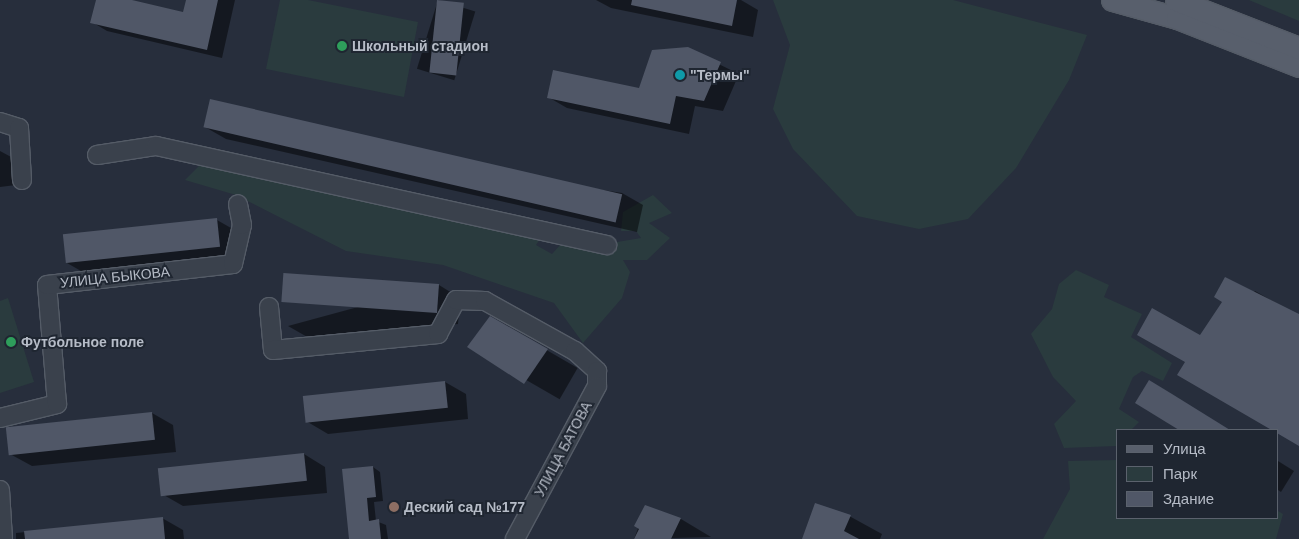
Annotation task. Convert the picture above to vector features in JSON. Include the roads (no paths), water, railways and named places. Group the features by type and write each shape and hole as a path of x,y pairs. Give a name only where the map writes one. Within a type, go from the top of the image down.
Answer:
{"main road":[{"path":"1112,0 1177,18 1299,66"},
{"path":"1176,0 1299,48"}],"street":[{"path":"0,122 19,128 22,180"},
{"path":"97,155 156,146 607,245"},
{"name":"УЛИЦА БЫКОВА","path":"0,418 57,404 46,285 233,264 242,225 238,204"},
{"name":"УЛИЦА БАТОВА","path":"269,307 273,350 438,334 456,300 485,301 575,351 597,371 597,386 515,539"},
{"path":"0,490 3,539"}],"place":[{"name":"Школьный стадион","path":"342,46"},
{"name":"\"Термы\"","path":"680,75"},
{"name":"Футбольное поле","path":"11,342"},
{"name":"Деский сад №177","path":"394,507"}]}
